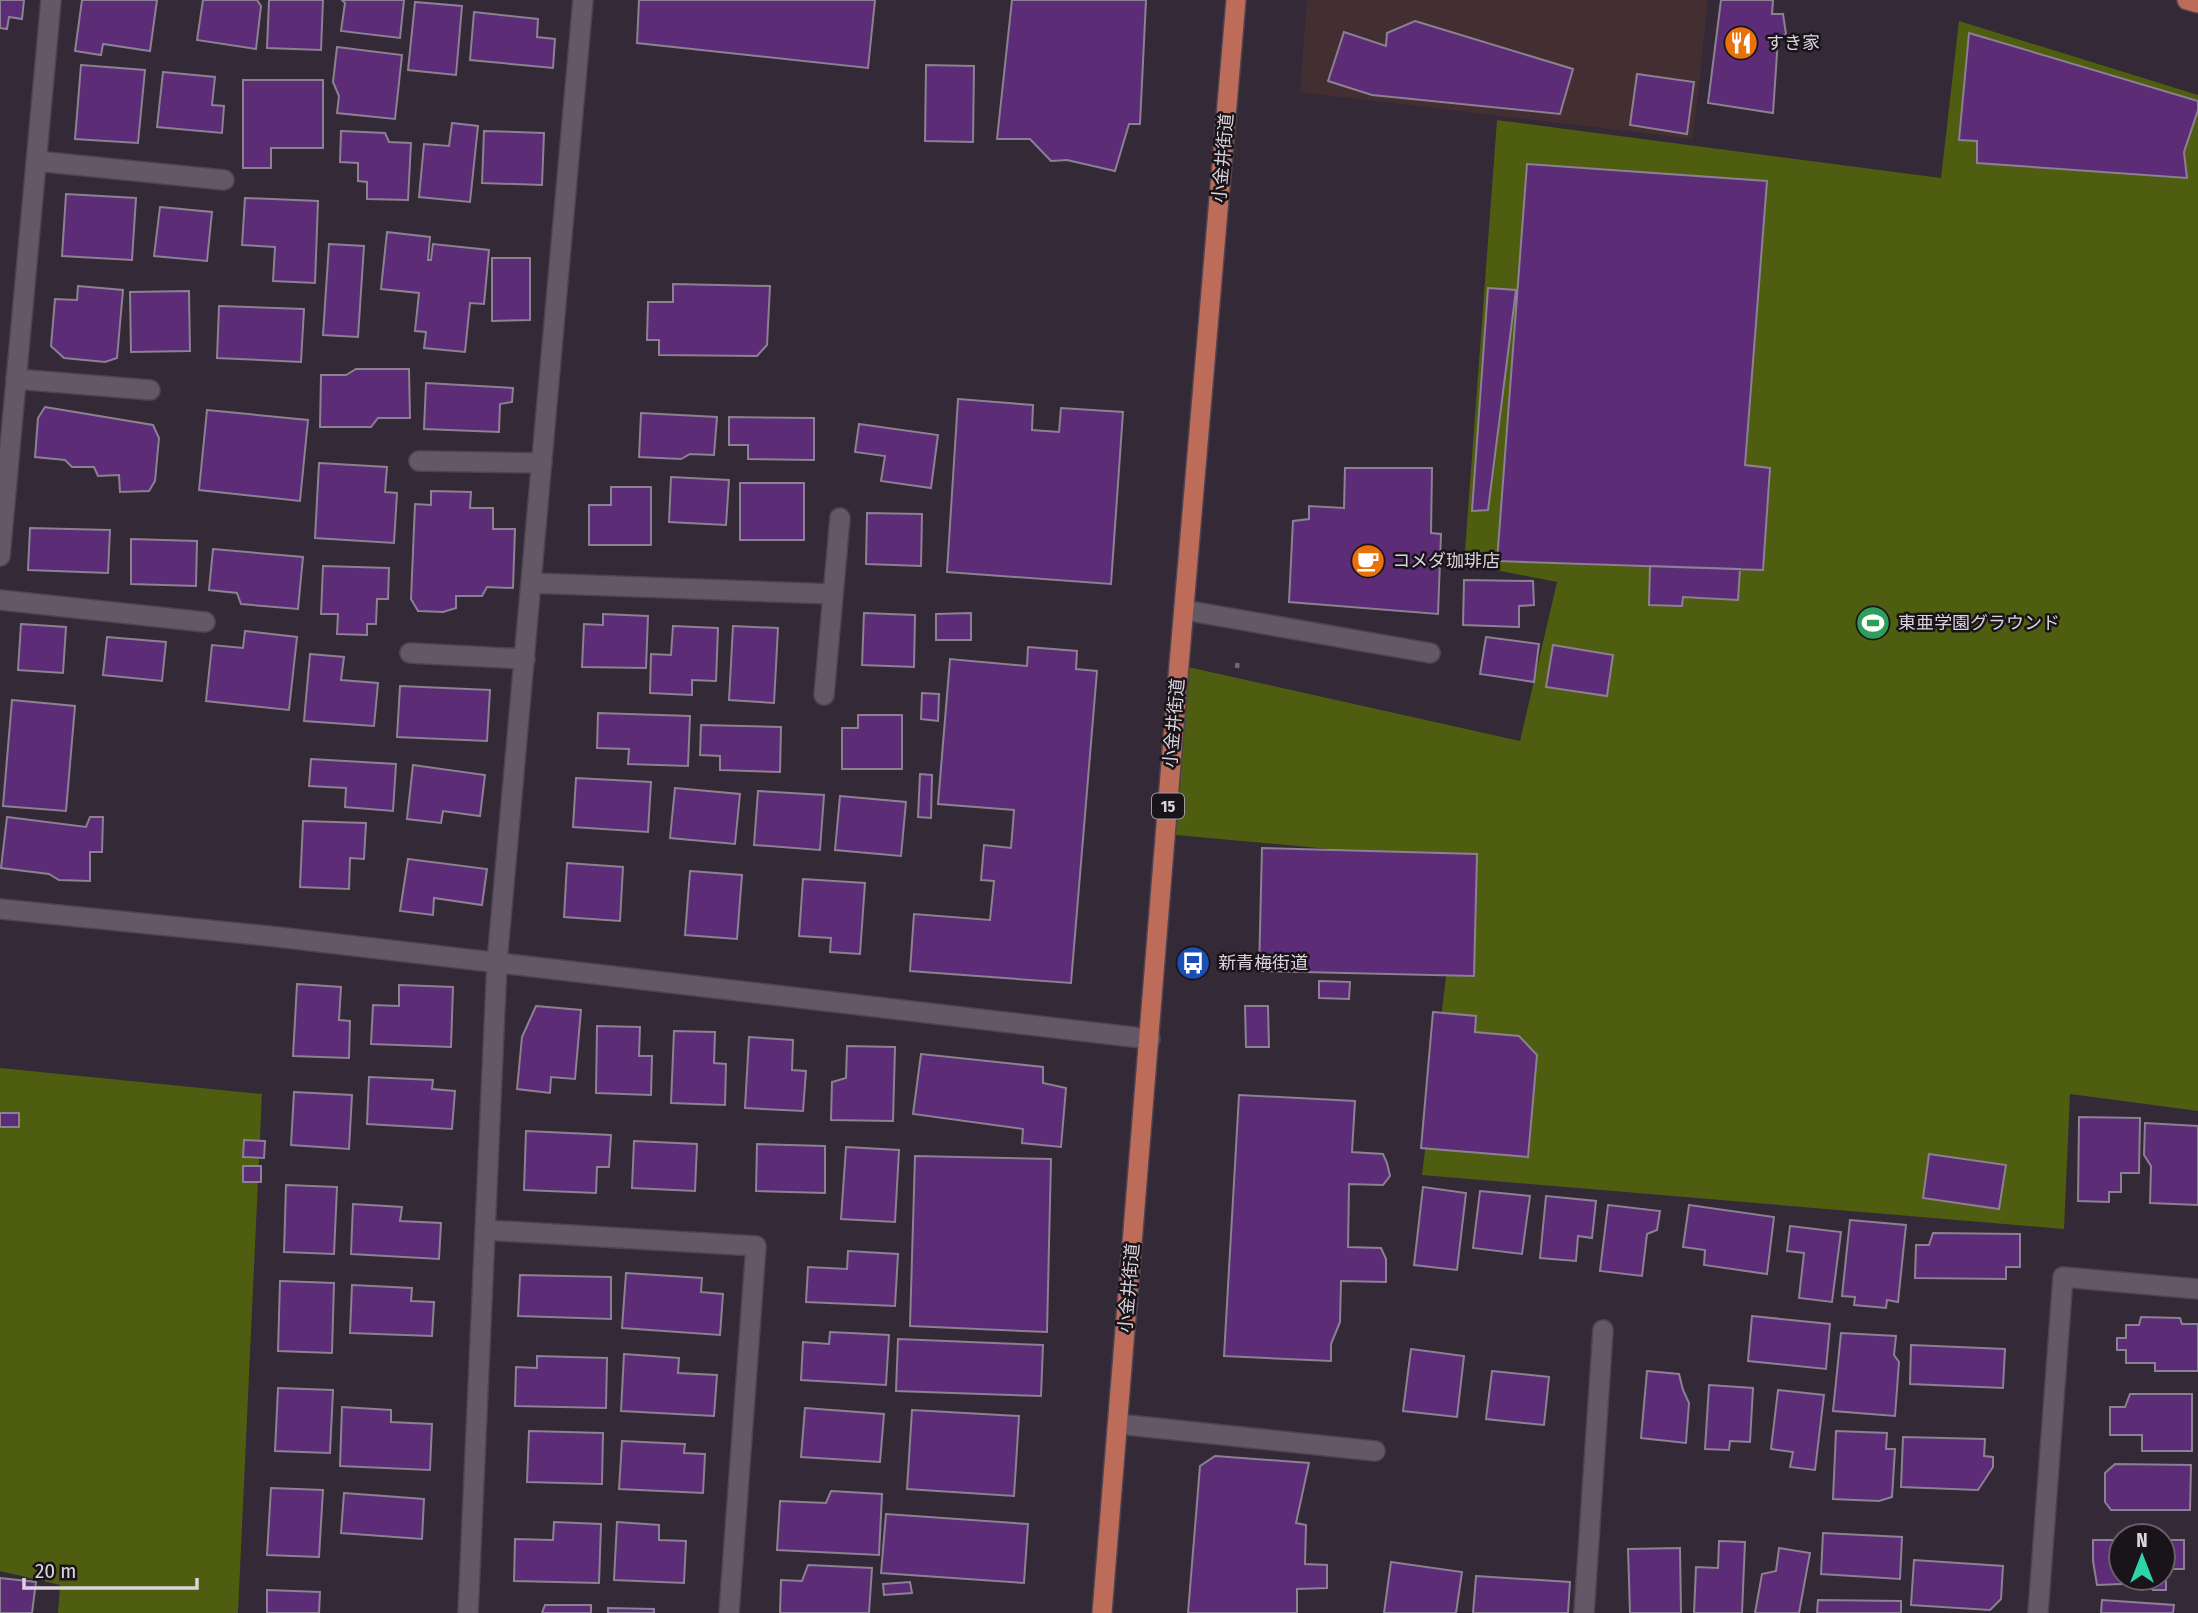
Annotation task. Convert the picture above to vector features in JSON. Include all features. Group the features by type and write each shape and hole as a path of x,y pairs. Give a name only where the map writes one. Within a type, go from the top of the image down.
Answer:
{"main road":[{"name":"小金井街道","path":"1102,1613 1236,0"},
{"path":"2188,0 2198,3"}],"street":[{"path":"0,556 51,0"},
{"path":"468,1613 497,962 583,0"},
{"path":"36,161 224,180"},
{"path":"16,379 150,390"},
{"path":"419,461 542,463"},
{"path":"824,695 840,518"},
{"path":"531,583 833,594"},
{"path":"0,600 205,622"},
{"path":"1184,610 1430,653"},
{"path":"410,653 525,659"},
{"path":"0,909 497,962 1150,1039"},
{"path":"485,1230 756,1246 729,1613"},
{"path":"2038,1613 2063,1278 2198,1289"},
{"path":"1584,1613 1603,1330"},
{"path":"1118,1424 1375,1451"}],"shaded area":[{"path":"1307,0 1708,0 1693,139 1300,92"}],"green space":[{"name":"東亜学園グラウンド","path":"1959,21 2198,95 2198,1111 2070,1094 2064,1229 1422,1175 1460,861 1165,834 1179,665 1520,741 1557,582 1464,564 1497,120 1941,178"},
{"path":"0,1068 262,1094 238,1613 58,1613 60,1585 0,1571"}],"building":[{"path":"0,0 24,0 22,19 9,17 7,29 0,28"},
{"path":"82,0 157,0 150,51 103,44 101,55 75,51"},
{"path":"203,0 257,0 261,6 256,49 197,40"},
{"path":"269,0 323,0 321,50 267,48"},
{"path":"342,0 404,0 400,38 341,31 345,3"},
{"path":"639,0 875,0 868,68 637,43"},
{"path":"1012,0 1146,0 1140,124 1129,124 1115,171 1067,160 1051,161 1030,139 997,139"},
{"path":"1721,0 1773,0 1772,14 1783,14 1786,34 1778,39 1773,113 1708,103"},
{"path":"415,2 462,6 456,75 408,70"},
{"path":"474,12 538,19 537,37 555,39 553,68 470,60"},
{"path":"1415,21 1573,69 1560,114 1372,95 1328,81 1344,32 1386,46 1387,33"},
{"path":"1969,33 2198,101 2198,110 2184,152 2187,178 1977,163 1977,141 1959,140"},
{"path":"337,47 402,55 395,119 337,113 339,96 333,82"},
{"path":"81,65 145,70 138,143 75,139"},
{"path":"926,65 974,66 973,142 925,141"},
{"path":"163,72 215,77 212,105 224,106 222,133 157,127"},
{"path":"1637,74 1694,82 1687,134 1630,125"},
{"path":"243,80 323,80 323,148 271,148 271,168 243,168"},
{"path":"452,123 478,126 470,202 419,197 424,144 449,146"},
{"path":"341,131 385,133 389,142 411,143 408,200 367,199 367,182 358,181 358,163 340,162"},
{"path":"484,131 544,133 542,185 482,183"},
{"path":"1527,164 1767,181 1745,465 1770,468 1763,570 1497,561"},
{"path":"66,194 136,198 132,260 62,256"},
{"path":"245,198 318,201 315,283 273,281 275,247 242,245"},
{"path":"160,207 212,212 207,261 154,256"},
{"path":"387,232 430,237 428,260 431,260 433,244 489,250 484,304 470,303 465,352 424,348 426,332 415,331 419,293 381,289"},
{"path":"329,244 364,246 358,337 323,335"},
{"path":"492,258 530,258 530,320 492,321"},
{"path":"673,284 770,286 767,345 757,356 659,355 659,340 647,340 648,302 673,302"},
{"path":"78,286 123,290 117,358 105,362 64,358 51,346 55,299 77,300"},
{"path":"1488,288 1516,290 1488,510 1472,511"},
{"path":"189,291 190,351 131,352 130,292"},
{"path":"219,306 304,309 301,362 217,358"},
{"path":"356,369 409,369 410,418 378,418 371,427 320,427 321,375 346,375"},
{"path":"426,383 513,388 512,402 500,404 499,432 424,429"},
{"path":"958,399 1033,405 1032,430 1059,432 1061,408 1123,412 1111,584 947,572"},
{"path":"45,407 153,425 159,438 155,481 149,491 120,492 119,475 98,476 94,467 72,467 65,460 35,457 38,418"},
{"path":"207,410 308,420 300,501 199,490"},
{"path":"641,413 717,417 714,455 690,454 681,459 639,457"},
{"path":"729,417 814,418 814,460 748,459 748,445 729,445"},
{"path":"859,424 938,435 931,488 881,481 885,456 855,452"},
{"path":"319,463 387,467 385,492 397,493 394,543 315,538"},
{"path":"1345,468 1432,468 1431,533 1441,534 1438,614 1289,602 1293,521 1309,519 1309,506 1344,508"},
{"path":"671,477 729,480 726,525 669,522"},
{"path":"740,483 804,483 804,540 740,540"},
{"path":"611,487 651,487 651,545 589,545 589,505 611,505"},
{"path":"431,491 471,492 470,508 493,508 493,529 515,529 513,588 487,587 482,596 456,596 456,608 443,612 418,611 411,599 415,504 431,505"},
{"path":"867,513 922,514 921,566 866,564"},
{"path":"30,528 110,530 108,573 28,570"},
{"path":"131,539 197,541 196,586 131,584"},
{"path":"213,549 303,557 298,609 241,604 237,593 209,590"},
{"path":"323,566 389,568 388,599 377,599 376,624 367,624 367,635 337,634 338,614 321,614"},
{"path":"1650,566 1740,569 1738,600 1683,597 1682,606 1649,605"},
{"path":"1464,580 1533,581 1534,605 1519,606 1519,627 1463,625"},
{"path":"864,613 915,615 914,667 862,665"},
{"path":"971,613 971,640 936,640 936,614"},
{"path":"603,614 648,616 646,668 582,667 584,624 603,625"},
{"path":"21,624 66,627 63,673 18,670"},
{"path":"673,626 718,628 716,681 692,680 692,695 650,693 651,654 671,655"},
{"path":"733,626 778,628 774,703 729,700"},
{"path":"245,631 297,637 289,710 206,701 212,645 243,648"},
{"path":"107,637 166,642 162,681 103,675"},
{"path":"1486,637 1539,644 1534,682 1480,674"},
{"path":"1553,645 1613,655 1607,696 1546,687"},
{"path":"1028,647 1077,651 1076,669 1097,671 1071,983 910,971 914,914 990,920 994,881 981,880 984,845 1011,848 1014,810 938,804 950,659 1027,666"},
{"path":"310,654 344,657 341,680 378,683 374,726 304,721"},
{"path":"400,686 490,690 487,741 397,737"},
{"path":"922,693 939,694 938,721 921,719"},
{"path":"12,700 75,706 66,811 3,806"},
{"path":"598,713 690,716 688,766 628,764 629,749 597,748"},
{"path":"858,715 902,715 902,769 842,769 842,728 858,728"},
{"path":"701,725 781,727 780,772 720,770 720,756 700,755"},
{"path":"311,759 396,764 393,811 345,807 346,788 309,786"},
{"path":"413,765 485,775 480,816 443,811 441,823 407,819"},
{"path":"920,774 932,775 931,818 918,817"},
{"path":"576,778 651,782 648,832 573,827"},
{"path":"675,788 740,794 735,844 670,838"},
{"path":"758,791 824,795 820,850 754,845"},
{"path":"840,796 906,802 901,856 835,850"},
{"path":"7,817 86,827 90,817 103,817 102,852 90,852 90,881 59,880 49,874 1,868"},
{"path":"303,821 366,823 364,859 350,858 349,889 300,887"},
{"path":"1262,848 1477,854 1474,976 1259,971"},
{"path":"408,859 487,869 482,905 434,898 433,915 400,911"},
{"path":"567,863 623,867 620,921 564,917"},
{"path":"690,871 742,875 737,939 685,935"},
{"path":"803,879 865,883 860,954 830,952 831,938 799,936"},
{"path":"1319,981 1350,982 1349,999 1319,998"},
{"path":"297,984 341,987 339,1020 350,1021 349,1058 293,1056"},
{"path":"399,985 453,987 451,1047 371,1044 373,1005 399,1006"},
{"path":"536,1006 581,1010 575,1079 551,1077 550,1093 517,1089 522,1037"},
{"path":"1245,1006 1268,1006 1269,1047 1246,1047"},
{"path":"1433,1012 1476,1016 1475,1032 1519,1036 1537,1055 1528,1157 1421,1148"},
{"path":"597,1026 640,1027 639,1056 652,1056 651,1095 596,1093"},
{"path":"674,1031 715,1032 714,1063 726,1064 725,1105 671,1103"},
{"path":"749,1037 793,1040 792,1070 806,1071 803,1111 745,1108"},
{"path":"847,1046 895,1047 893,1121 831,1120 832,1082 846,1078"},
{"path":"921,1054 1043,1067 1043,1083 1066,1088 1061,1147 1022,1143 1023,1129 913,1114"},
{"path":"369,1077 433,1080 432,1089 455,1091 452,1129 367,1124"},
{"path":"294,1092 352,1095 349,1149 291,1145"},
{"path":"1239,1095 1355,1101 1352,1152 1383,1154 1387,1163 1390,1176 1383,1185 1349,1184 1348,1247 1381,1248 1386,1259 1386,1282 1341,1281 1340,1322 1331,1344 1331,1361 1224,1356"},
{"path":"0,1113 19,1113 19,1127 0,1127"},
{"path":"2079,1117 2140,1118 2139,1173 2121,1173 2121,1192 2109,1192 2109,1202 2078,1201"},
{"path":"2145,1123 2198,1126 2198,1205 2150,1203 2151,1166 2144,1155"},
{"path":"526,1131 611,1135 609,1167 597,1167 596,1193 524,1190"},
{"path":"244,1140 265,1141 264,1158 243,1157"},
{"path":"634,1141 697,1144 695,1191 632,1188"},
{"path":"757,1144 825,1146 825,1193 756,1191"},
{"path":"846,1147 899,1150 895,1222 841,1219"},
{"path":"1929,1154 2006,1165 1999,1209 1923,1198"},
{"path":"915,1156 1051,1159 1047,1332 910,1326"},
{"path":"243,1166 261,1166 261,1182 243,1182"},
{"path":"286,1185 337,1187 334,1254 284,1252"},
{"path":"1423,1187 1466,1193 1457,1270 1414,1265"},
{"path":"1480,1191 1530,1196 1522,1254 1473,1248"},
{"path":"1546,1196 1596,1201 1592,1238 1578,1236 1576,1261 1540,1258"},
{"path":"353,1204 402,1207 400,1221 441,1223 439,1259 351,1254"},
{"path":"1608,1205 1660,1211 1657,1230 1647,1234 1642,1276 1600,1271"},
{"path":"1689,1205 1774,1217 1767,1274 1704,1265 1705,1250 1683,1247"},
{"path":"1850,1220 1906,1225 1898,1302 1887,1300 1886,1308 1854,1305 1855,1297 1842,1296"},
{"path":"1790,1226 1841,1232 1832,1302 1799,1298 1804,1253 1787,1251"},
{"path":"1933,1233 2020,1234 2020,1267 2006,1267 2006,1279 1915,1278 1916,1245 1929,1245"},
{"path":"848,1251 898,1254 895,1306 806,1302 808,1267 847,1269"},
{"path":"626,1273 702,1278 701,1292 723,1294 720,1335 622,1328"},
{"path":"520,1275 611,1277 611,1319 518,1316"},
{"path":"280,1281 334,1283 332,1353 278,1351"},
{"path":"352,1285 412,1288 411,1301 434,1302 432,1336 350,1333"},
{"path":"1752,1316 1830,1324 1826,1369 1748,1361"},
{"path":"2141,1317 2180,1318 2182,1324 2198,1324 2198,1371 2155,1371 2155,1363 2126,1363 2126,1350 2117,1350 2117,1338 2126,1338 2126,1325 2139,1325"},
{"path":"830,1332 889,1335 886,1385 801,1380 803,1342 829,1344"},
{"path":"1841,1333 1896,1336 1894,1355 1899,1362 1895,1416 1833,1411"},
{"path":"898,1339 1043,1345 1041,1396 896,1391"},
{"path":"1911,1345 2005,1349 2003,1388 1910,1384"},
{"path":"1411,1349 1464,1356 1457,1417 1403,1411"},
{"path":"624,1354 679,1358 678,1373 717,1375 714,1416 621,1411"},
{"path":"537,1356 607,1358 606,1408 515,1406 516,1367 537,1368"},
{"path":"1492,1371 1549,1377 1544,1425 1486,1419"},
{"path":"1647,1371 1679,1374 1689,1403 1686,1443 1641,1438"},
{"path":"1709,1385 1753,1388 1750,1442 1730,1441 1729,1450 1705,1449"},
{"path":"278,1388 333,1390 330,1453 275,1451"},
{"path":"1778,1390 1824,1395 1815,1470 1790,1467 1793,1452 1771,1449"},
{"path":"2130,1394 2192,1394 2192,1451 2142,1451 2142,1435 2110,1435 2110,1407 2125,1407"},
{"path":"342,1407 391,1410 391,1422 432,1424 430,1470 340,1466"},
{"path":"805,1408 884,1414 880,1462 801,1457"},
{"path":"912,1410 1019,1416 1014,1496 907,1489"},
{"path":"529,1431 603,1433 602,1484 527,1482"},
{"path":"1836,1431 1887,1433 1886,1449 1895,1449 1892,1497 1879,1501 1833,1499"},
{"path":"1903,1437 1985,1439 1984,1456 1993,1457 1993,1467 1978,1490 1901,1487"},
{"path":"622,1441 685,1444 684,1453 705,1454 703,1493 619,1489"},
{"path":"1215,1456 1309,1463 1296,1523 1306,1525 1305,1564 1327,1565 1327,1588 1297,1589 1297,1613 1188,1613 1200,1466"},
{"path":"2115,1464 2191,1465 2190,1510 2111,1510 2105,1502 2105,1473"},
{"path":"271,1488 323,1490 319,1557 267,1555"},
{"path":"831,1491 882,1494 879,1555 777,1550 780,1501 826,1503"},
{"path":"344,1493 424,1499 422,1539 341,1533"},
{"path":"886,1514 1028,1524 1024,1583 881,1573"},
{"path":"554,1522 601,1524 599,1583 514,1581 515,1539 553,1540"},
{"path":"617,1522 659,1525 659,1540 686,1541 684,1583 614,1580"},
{"path":"1823,1533 1902,1537 1900,1579 1821,1574"},
{"path":"2093,1540 2107,1540 2107,1585 2097,1585"},
{"path":"2177,1540 2184,1540 2184,1569 2177,1569"},
{"path":"1719,1541 1745,1542 1742,1613 1694,1613 1696,1567 1718,1568"},
{"path":"1680,1548 1681,1613 1630,1613 1628,1549"},
{"path":"1779,1548 1810,1553 1799,1613 1755,1613 1762,1574 1776,1571"},
{"path":"1914,1560 2003,1566 2001,1599 1990,1610 1911,1605"},
{"path":"1391,1562 1462,1572 1456,1613 1384,1613"},
{"path":"808,1565 872,1568 869,1613 780,1613 781,1580 802,1581"},
{"path":"1476,1576 1570,1582 1568,1613 1473,1613"},
{"path":"0,1578 36,1582 32,1613 0,1613"},
{"path":"910,1582 912,1593 884,1595 883,1584"},
{"path":"267,1590 320,1592 319,1613 267,1613"},
{"path":"1818,1600 1901,1601 1901,1613 1817,1613"},
{"path":"2102,1600 2174,1605 2173,1613 2101,1613"},
{"path":"545,1605 591,1605 591,1613 542,1613"},
{"path":"608,1608 654,1609 654,1613 608,1613"}],"place":[{"name":"すき家","path":"1741,43"},
{"name":"コメダ珈琲店","path":"1368,561"},
{"name":"東亜学園グラウンド","path":"1873,623"},
{"name":"新青梅街道","path":"1193,963"}]}
